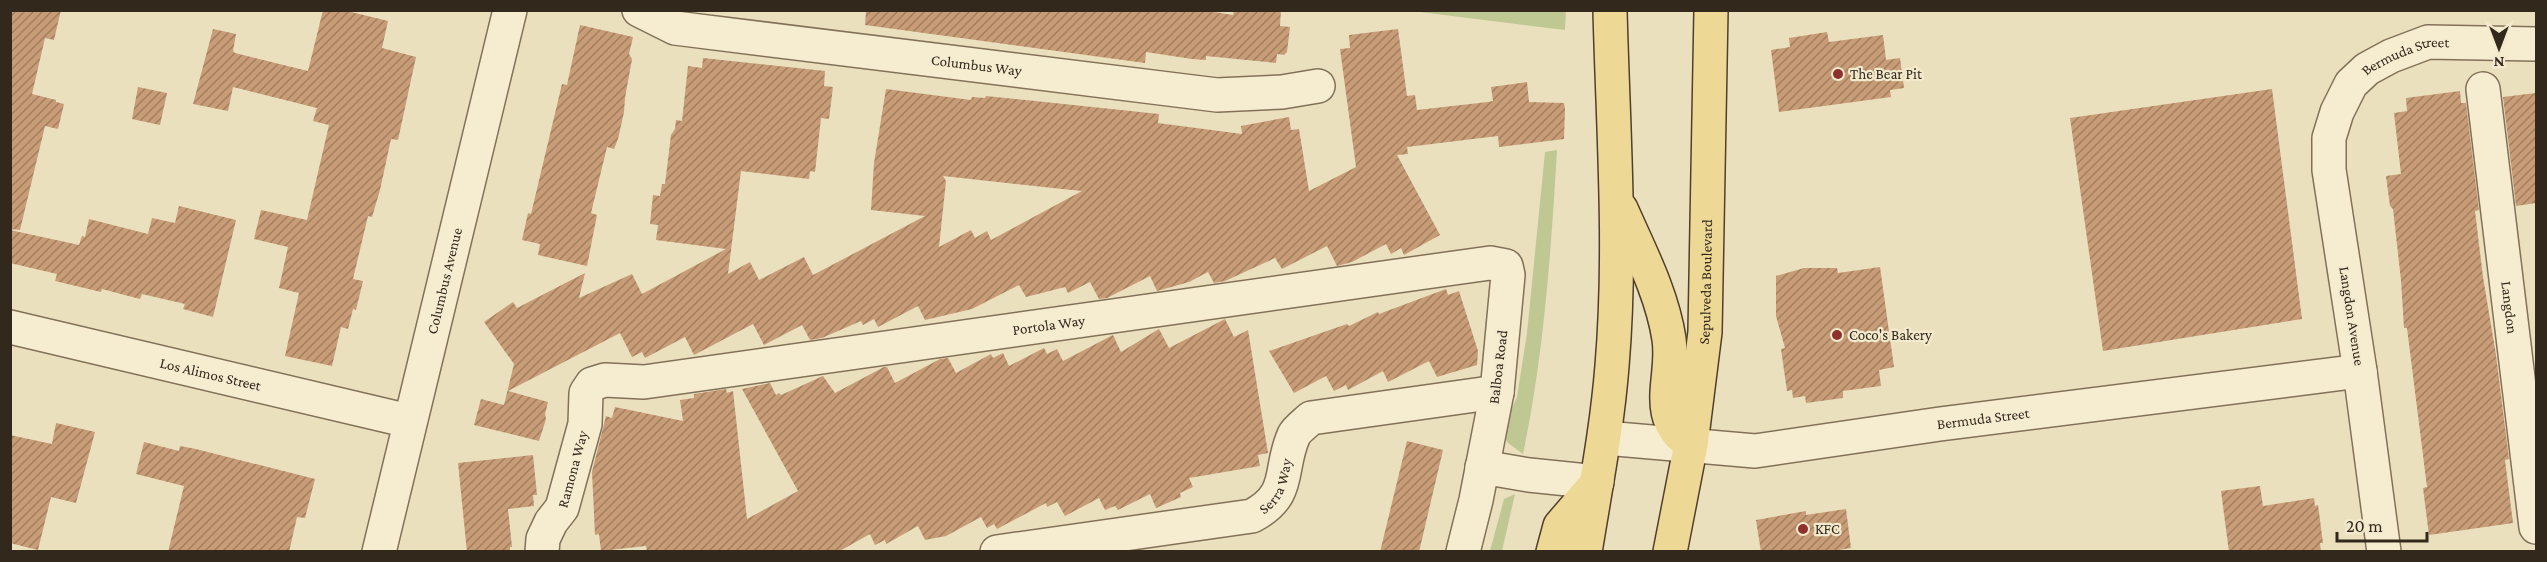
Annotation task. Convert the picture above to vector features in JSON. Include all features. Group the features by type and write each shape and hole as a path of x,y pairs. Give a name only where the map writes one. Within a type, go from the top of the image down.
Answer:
{"main road":[{"path":"1585,552 1605,438 1615,323 1615,196 1610,10"},
{"name":"Sepulveda Boulevard","path":"1670,552 1691,444 1705,332 1711,10"},
{"path":"1615,196 1651,277 1668,332 1669,421 1674,430 1691,444"},
{"path":"1553,552 1560,526 1597,482"}],"street":[{"name":"Columbus Avenue","path":"379,552 510,10"},
{"name":"Columbus Way","path":"639,10 675,28 1218,95 1282,92 1318,86"},
{"name":"Bermuda Street","path":"2351,84 2367,69 2391,56 2428,42 2536,44"},
{"name":"Langdon Avenue","path":"2351,84 2329,138 2329,170 2360,371 2384,552"},
{"name":"Langdon","path":"2483,89 2536,527"},
{"name":"Portola Way","path":"592,384 605,380 656,381 1490,263 1506,266"},
{"name":"Balboa Road","path":"1464,552 1497,392 1508,275 1506,266"},
{"name":"Los Alimos Street","path":"10,327 410,421"},
{"name":"Bermuda Street","path":"1605,438 1755,451 1940,424 2360,371"},
{"name":"Ramona Way","path":"542,552 543,539 551,522 562,508 585,424 586,393 592,384"},
{"name":"Serra Way","path":"997,552 1252,516 1266,509 1279,495 1295,433 1311,418 1497,392"},
{"path":"1482,467 1529,475 1597,482"}],"green space":[{"path":"1412,11 1566,11 1565,30"},
{"path":"1557,150 1541,341 1523,454 1508,443 1504,437 1508,417 1517,397 1527,333 1545,152"},
{"path":"1515,494 1502,551 1490,551 1504,499"}],"building":[{"path":"10,10 61,10 54,40 45,38 32,94 64,104 58,129 45,126 20,230 10,229"},
{"path":"323,10 343,10 388,21 382,48 416,57 398,140 391,139 380,190 372,217 368,216 353,279 363,281 356,310 353,309 348,329 341,327 332,366 285,356 299,293 279,288 288,247 254,239 261,210 307,220 329,125 313,121 317,108 233,87 228,111 193,104 213,29 236,34 233,51 235,53 308,71"},
{"path":"866,10 1202,10 1233,15 1234,10 1281,10 1280,26 1290,27 1287,52 1284,55 1277,54 1276,63 1206,56 1206,60 1192,59 1146,52 1145,63 865,25"},
{"path":"580,25 633,37 629,54 632,59 618,139 614,149 607,147 591,213 597,215 587,266 538,255 540,244 522,240 528,213 531,214 562,84 567,85"},
{"path":"1398,29 1407,96 1415,95 1417,110 1493,101 1491,87 1527,82 1529,102 1564,103 1564,139 1499,147 1498,136 1407,147 1408,154 1397,155 1440,235 1404,255 1401,248 1391,254 1386,244 1352,262 1337,266 1327,246 1282,269 1275,258 1225,281 1214,283 1208,272 1189,282 1157,291 1150,276 1107,298 1099,299 1090,282 1068,293 1065,287 1026,297 1019,285 972,309 925,320 918,306 878,327 874,319 863,325 861,321 822,338 810,340 802,325 764,345 753,324 694,355 685,337 645,358 642,352 632,357 620,333 508,391 548,402 546,419 539,441 474,425 481,399 504,405 514,364 484,322 513,302 517,308 585,273 579,298 632,274 642,294 726,249 656,240 658,225 650,224 653,195 660,196 662,184 665,184 671,135 675,129 676,120 682,121 688,66 702,68 703,58 825,71 824,86 833,87 829,119 821,118 815,172 810,171 809,179 741,171 728,274 750,262 759,280 804,257 813,275 925,216 871,210 874,163 886,89 971,100 972,97 985,98 986,96 1159,114 1158,123 1242,134 1241,126 1289,117 1291,130 1299,129 1309,191 1356,167 1340,49 1350,48 1349,35","holes":["943,176 1082,191 991,240 987,231 975,238 971,230 939,247 946,181"]},
{"name":"The Bear Pit","path":"1827,32 1829,42 1883,35 1886,60 1900,58 1904,88 1890,90 1891,97 1779,112 1771,50 1790,47 1789,38"},
{"path":"138,87 167,93 160,125 132,119"},
{"path":"2272,89 2302,319 2103,351 2070,118"},
{"path":"2460,91 2461,103 2466,103 2479,210 2475,211 2509,459 2505,460 2513,523 2429,535 2423,488 2427,487 2407,328 2404,328 2393,209 2390,206 2386,176 2401,174 2394,113 2407,111 2406,98"},
{"path":"2536,93 2536,203 2516,206 2503,97"},
{"path":"179,206 236,220 213,317 183,309 185,304 142,294 140,299 102,289 101,292 55,281 57,274 10,263 10,230 79,245 82,236 85,237 89,219 148,234 152,218 175,223"},
{"name":"Coco's Bakery","path":"1880,267 1894,367 1879,370 1881,386 1843,391 1843,398 1806,403 1805,396 1793,398 1792,390 1787,391 1781,349 1785,348 1776,316 1776,276 1804,268 1837,268 1838,273"},
{"path":"1446,289 1448,295 1459,291 1478,351 1477,365 1437,377 1429,361 1388,382 1383,371 1348,390 1346,385 1334,391 1326,376 1294,393 1269,351 1347,324 1349,326 1378,312 1379,314"},
{"path":"1225,319 1234,337 1248,330 1268,453 1258,455 1260,466 1189,478 1193,487 1180,493 1181,497 1156,508 1150,494 1118,510 1115,506 1105,510 1099,498 1065,516 1057,502 1047,507 1046,503 997,529 994,524 987,528 981,517 946,536 925,540 918,526 886,544 885,540 875,545 870,534 838,552 647,552 646,546 601,551 599,534 595,535 592,472 606,416 612,418 615,407 683,421 680,400 694,398 694,394 726,389 727,393 733,391 747,519 798,491 742,389 770,383 776,395 779,393 781,395 823,376 835,393 884,367 887,367 895,383 940,359 948,358 956,373 991,354 993,358 1003,353 1009,366 1044,348 1047,354 1057,349 1063,361 1113,335 1121,352 1159,329 1169,348"},
{"path":"56,423 95,432 76,503 51,497 38,550 10,543 10,435 52,444"},
{"path":"1407,441 1443,450 1419,552 1380,552"},
{"path":"144,442 179,451 180,446 196,449 315,479 305,518 297,517 289,552 168,552 184,486 136,474"},
{"path":"533,455 537,495 533,495 534,506 508,509 512,547 510,547 510,552 467,552 458,463"},
{"path":"2260,486 2263,506 2314,498 2315,506 2318,505 2323,543 2320,543 2321,552 2229,552 2221,491"},
{"name":"KFC","path":"1846,509 1851,548 1826,552 1761,552 1756,520 1806,511 1806,515"}],"place":[{"name":"The Bear Pit","path":"1838,74"},
{"name":"Coco's Bakery","path":"1837,335"},
{"name":"KFC","path":"1803,529"}]}
